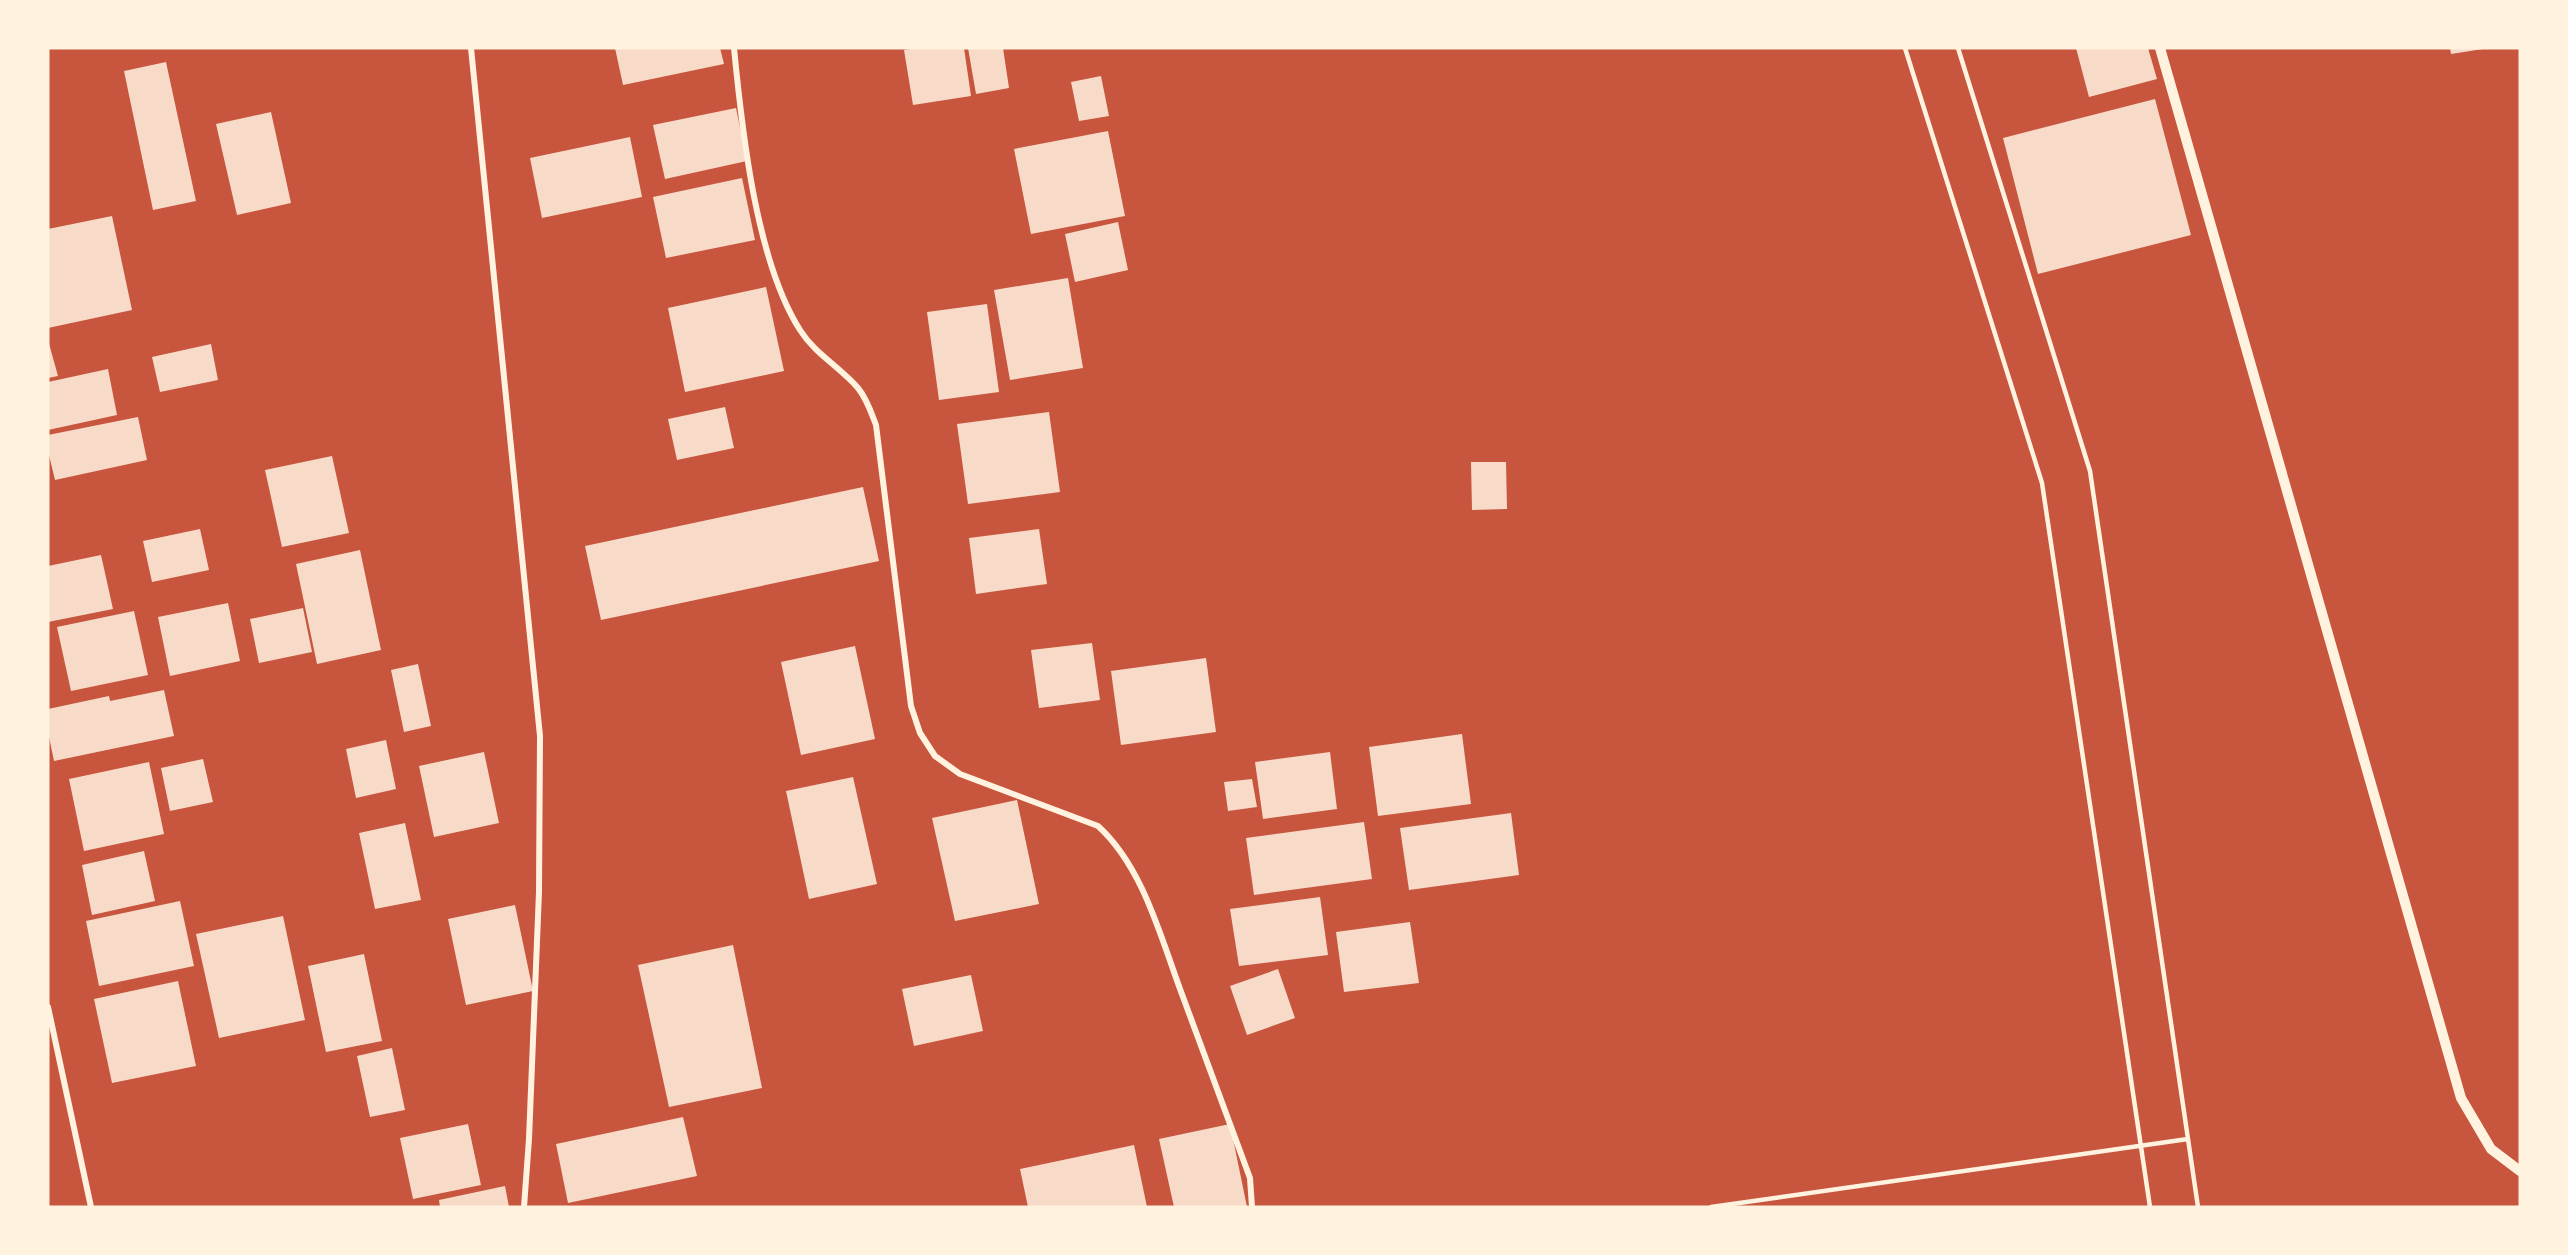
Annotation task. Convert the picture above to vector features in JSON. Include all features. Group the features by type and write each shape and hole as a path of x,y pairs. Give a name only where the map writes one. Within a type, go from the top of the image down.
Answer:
{"street":[{"path":"471,48 540,736 538,892 529,1138 524,1207"},
{"path":"734,48 751,176 766,245 786,304 801,331 817,352 858,389 868,404 876,425 911,705 920,733 935,756 960,774 1098,826 1114,841 1130,865 1152,913 1250,1178 1252,1207"},
{"path":"2160,48 2461,1098 2491,1149 2520,1171"},
{"path":"48,1008 91,1207"}],"lane":[{"path":"1905,48 2042,483 2150,1207"},
{"path":"1958,48 2090,471 2198,1207"},
{"path":"1712,1207 2188,1140"}],"building":[{"path":"615,48 720,48 724,64 623,85"},
{"path":"964,48 971,96 913,105 904,50"},
{"path":"968,48 1003,48 1009,88 976,94"},
{"path":"2076,48 2148,48 2157,79 2089,97"},
{"path":"2450,48 2483,48 2483,49 2451,54"},
{"path":"166,62 196,201 153,210 124,71"},
{"path":"1101,76 1109,116 1079,121 1071,82"},
{"path":"2155,99 2191,235 2038,274 2003,138"},
{"path":"736,108 747,161 665,179 653,125"},
{"path":"271,112 291,203 237,215 216,124"},
{"path":"1108,131 1125,216 1031,234 1014,149"},
{"path":"630,137 642,197 542,218 530,158"},
{"path":"742,178 755,240 666,258 653,197"},
{"path":"112,216 132,310 48,328 48,229"},
{"path":"1118,222 1128,270 1075,282 1065,234"},
{"path":"1068,278 1083,368 1010,380 994,290"},
{"path":"766,287 784,371 685,392 668,308"},
{"path":"987,304 999,392 939,400 927,312"},
{"path":"48,340 58,376 48,378"},
{"path":"211,344 218,380 160,392 152,357"},
{"path":"108,369 117,415 48,430 48,382"},
{"path":"725,407 734,448 677,460 668,419"},
{"path":"1049,412 1060,492 968,504 957,424"},
{"path":"138,417 147,460 55,480 48,451 48,435"},
{"path":"332,456 349,533 282,547 265,470"},
{"path":"1471,462 1506,462 1507,509 1472,510"},
{"path":"863,487 879,561 601,620 585,546"},
{"path":"200,529 209,570 152,582 143,541"},
{"path":"1039,529 1047,584 976,594 969,538"},
{"path":"360,550 381,650 317,664 296,564"},
{"path":"101,555 113,609 48,622 48,566"},
{"path":"228,603 240,661 170,676 158,617"},
{"path":"303,608 312,652 259,663 250,619"},
{"path":"134,611 148,675 71,691 57,627"},
{"path":"1092,643 1100,700 1039,708 1031,650"},
{"path":"855,646 875,739 801,755 781,662"},
{"path":"1206,658 1216,732 1121,745 1111,671"},
{"path":"418,664 431,726 404,732 391,670"},
{"path":"164,690 174,736 54,761 48,732 48,709 109,696 110,701"},
{"path":"1462,734 1471,804 1378,816 1369,747"},
{"path":"386,740 396,789 356,798 346,749"},
{"path":"484,752 499,823 434,837 419,766"},
{"path":"1330,752 1337,809 1263,819 1255,762"},
{"path":"203,759 213,802 170,811 161,768"},
{"path":"149,762 164,834 84,851 69,779"},
{"path":"853,777 877,884 809,899 786,791"},
{"path":"1252,779 1257,807 1228,811 1224,782"},
{"path":"1017,800 1039,904 955,921 932,818"},
{"path":"1511,813 1519,875 1409,890 1400,828"},
{"path":"1364,822 1372,879 1254,895 1246,838"},
{"path":"405,823 421,900 375,909 359,833"},
{"path":"144,851 155,901 92,915 82,865"},
{"path":"1320,897 1328,955 1239,966 1230,909"},
{"path":"180,901 194,966 99,986 86,921"},
{"path":"515,905 533,991 466,1005 448,919"},
{"path":"283,916 305,1020 219,1038 196,934"},
{"path":"1410,922 1419,983 1344,992 1336,932"},
{"path":"733,945 762,1088 669,1107 638,965"},
{"path":"364,954 382,1041 326,1052 308,966"},
{"path":"1278,969 1295,1018 1247,1035 1230,986"},
{"path":"971,975 983,1031 914,1046 902,989"},
{"path":"178,981 196,1066 112,1083 94,999"},
{"path":"392,1048 405,1110 370,1117 357,1056"},
{"path":"683,1117 697,1176 568,1203 556,1144"},
{"path":"468,1124 481,1185 413,1199 400,1138"},
{"path":"1230,1124 1247,1207 1174,1207 1159,1139"},
{"path":"1134,1145 1147,1207 1028,1207 1020,1169"},
{"path":"505,1186 509,1207 440,1207 439,1200"}]}
